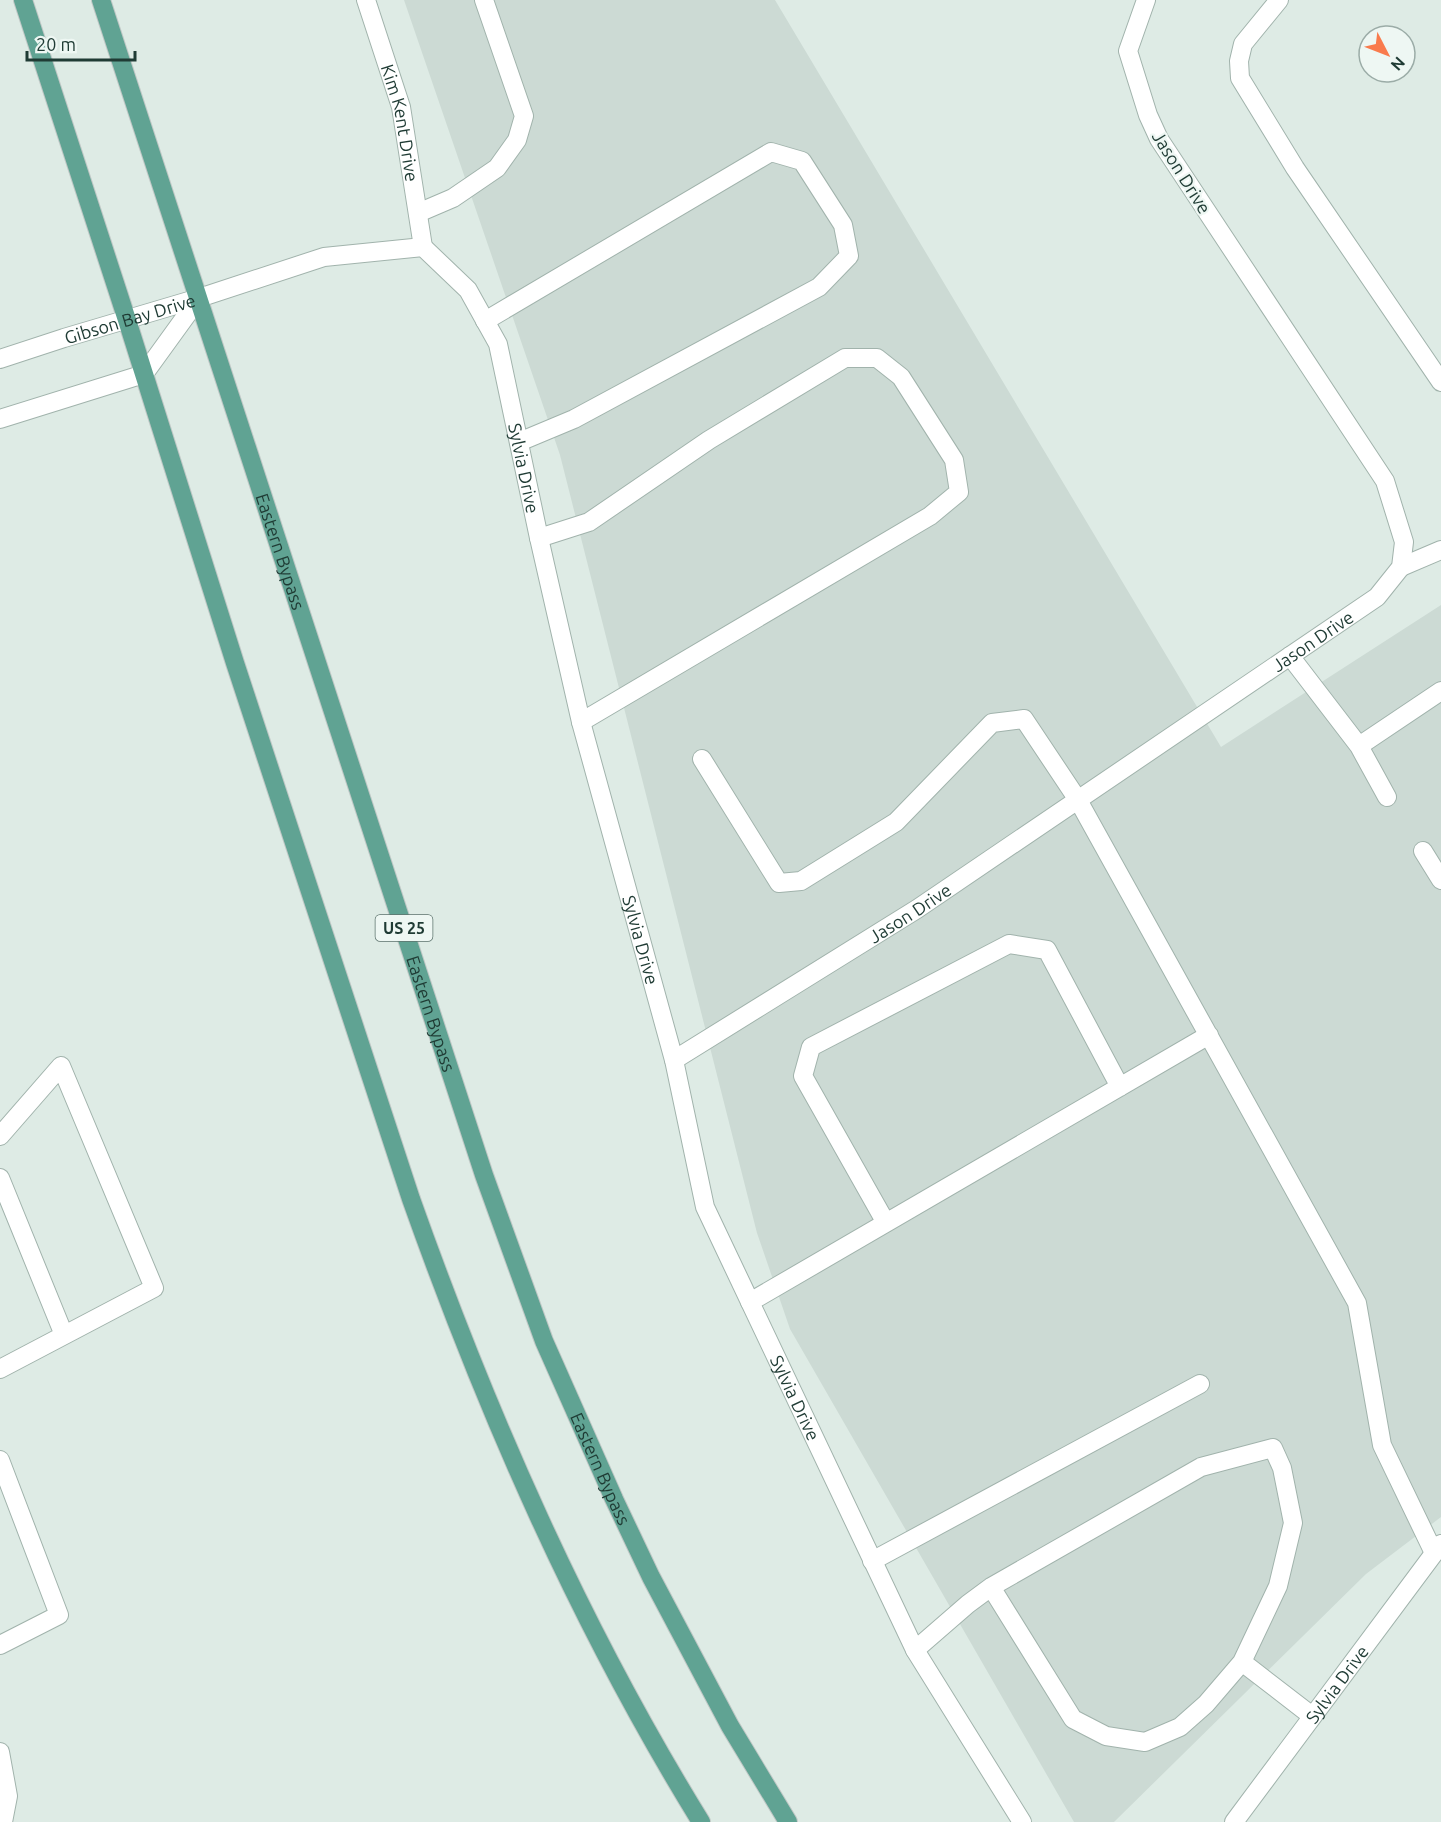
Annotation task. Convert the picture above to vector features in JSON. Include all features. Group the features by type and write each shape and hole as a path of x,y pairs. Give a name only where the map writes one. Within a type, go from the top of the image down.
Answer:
{"main road":[{"path":"23,0 235,663 411,1199 445,1294 507,1447 573,1592 616,1674 701,1822"},
{"name":"Eastern Bypass","path":"101,0 484,1175 544,1341 587,1441 651,1577 730,1726 788,1822"}],"street":[{"name":"Kim Kent Drive","path":"366,0 401,107 423,247"},
{"path":"418,213 453,198 497,168 517,140 524,116 484,0"},
{"name":"Jason Drive","path":"674,1060 916,909 1290,657 1377,597 1401,567 1404,542 1385,481 1159,139 1148,115 1128,51 1146,0"},
{"path":"1280,0 1243,44 1239,61 1240,78 1295,168 1441,382"},
{"path":"485,321 771,152 802,161 843,225 849,256 819,287 574,419 519,442"},
{"path":"199,298 324,257 423,247"},
{"name":"Sylvia Drive","path":"423,247 468,290 498,344 581,722 674,1060 705,1207 915,1650 1022,1822"},
{"name":"Gibson Bay Drive","path":"0,359 199,298"},
{"name":"Gibson Bay Drive","path":"144,374 199,298"},
{"path":"539,538 589,522 709,440 845,358 877,358 901,377 954,460 959,492 930,516 581,722"},
{"path":"0,419 144,374"},
{"path":"1401,567 1441,550"},
{"path":"1290,657 1359,746 1387,797"},
{"path":"1359,746 1441,691"},
{"path":"702,759 778,883 801,881 896,822 992,723 1024,719 1078,800 1357,1303 1382,1445 1437,1549"},
{"path":"1422,851 1441,880"},
{"path":"886,1223 803,1076 811,1047 1010,944 1047,950 1120,1087"},
{"path":"750,1302 1209,1035"},
{"path":"0,1136 61,1066 154,1288 0,1369"},
{"path":"0,1178 64,1335"},
{"path":"872,1561 1200,1384"},
{"path":"915,1650 968,1604 992,1587 1201,1467 1273,1448 1282,1468 1293,1523 1278,1586 1242,1662 1206,1704 1180,1727 1145,1742 1106,1736 1073,1719 992,1587"},
{"path":"0,1460 58,1615 0,1645"},
{"name":"Sylvia Drive","path":"1234,1822 1437,1549"},
{"path":"1242,1662 1312,1716"},
{"path":"0,1752 8,1796 3,1822"}],"shaded area":[{"path":"404,0 775,0 1221,747 1441,605 1441,1517 1366,1574 1114,1822 1074,1822 790,1329 757,1233 560,455"}]}
